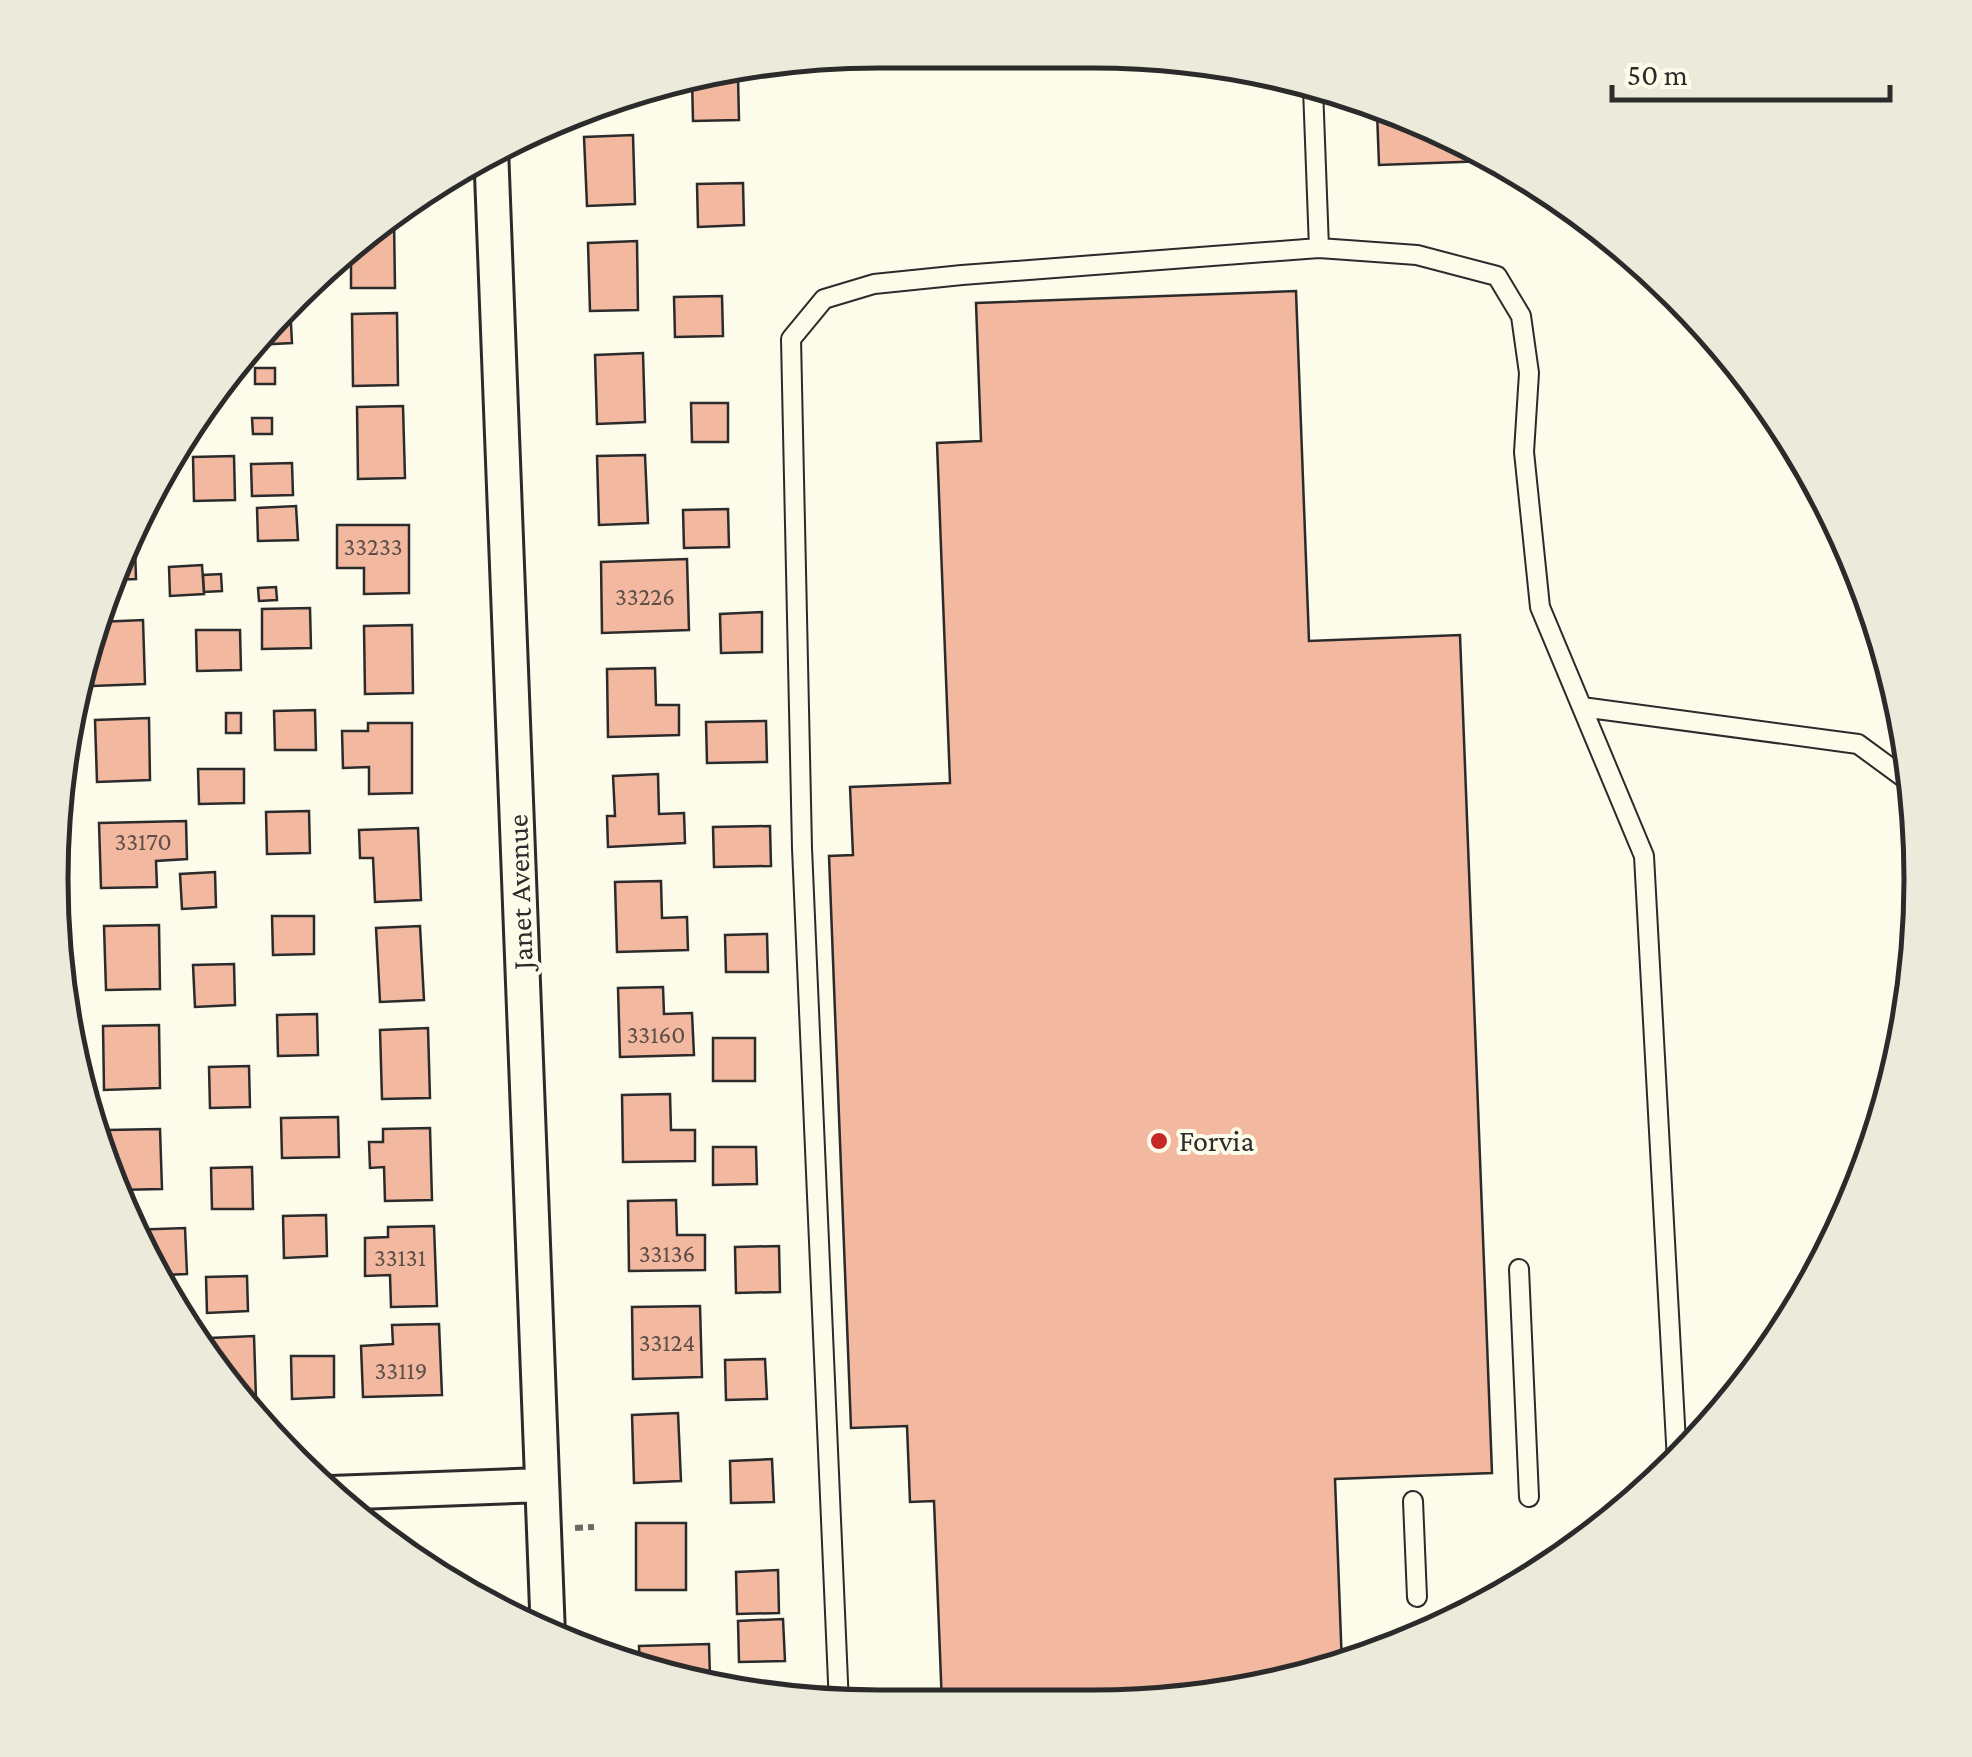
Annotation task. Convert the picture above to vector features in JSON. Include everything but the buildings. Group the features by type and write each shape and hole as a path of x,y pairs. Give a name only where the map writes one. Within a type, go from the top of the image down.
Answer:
{"street":[{"name":"Janet Avenue","path":"492,166 547,1619"},
{"path":"348,1491 542,1485"}],"lane":[{"path":"1313,98 1319,248"},
{"path":"838,1689 802,848 791,339 824,298 874,284 962,274 1319,248 1417,256 1496,276 1521,316 1529,373 1524,452 1540,607 1644,856 1676,1442"},
{"path":"1582,707 1858,744 1898,773"},
{"path":"1520,1269 1528,1497"},
{"path":"1413,1501 1417,1597"}],"place":[{"name":"Forvia","path":"1159,1141"}]}
